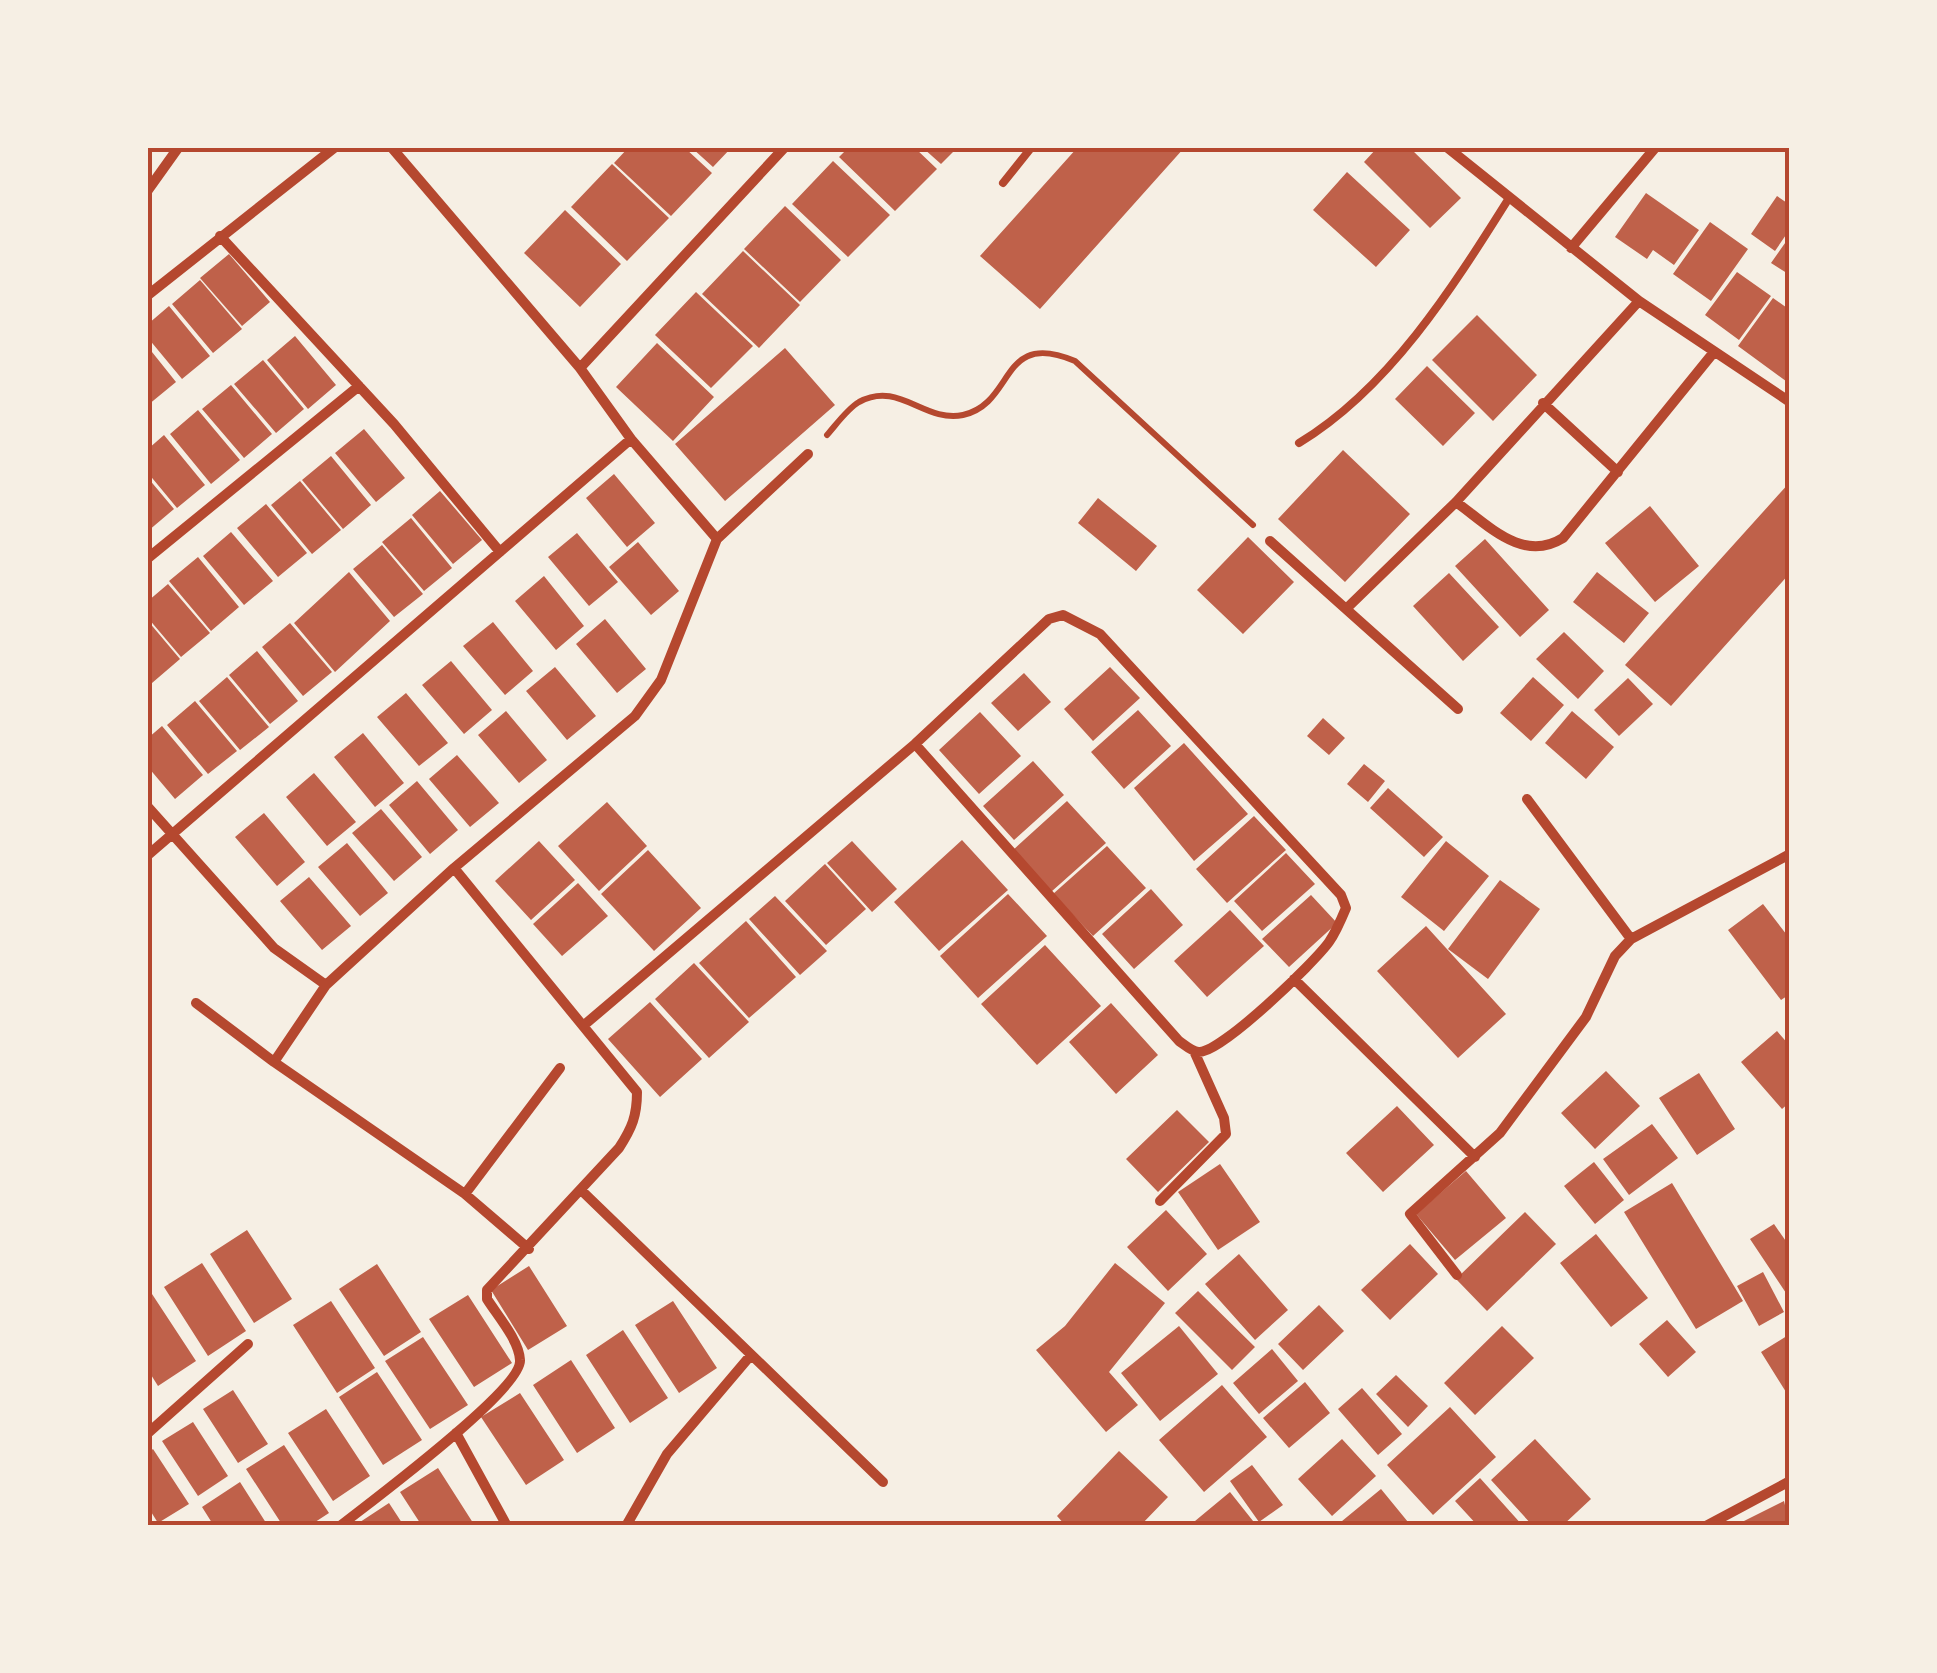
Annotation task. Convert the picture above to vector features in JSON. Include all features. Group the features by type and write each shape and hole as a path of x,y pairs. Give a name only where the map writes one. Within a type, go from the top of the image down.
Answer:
{"street":[{"path":"148,190 178,148"},
{"path":"148,295 334,148"},
{"path":"392,148 580,368 631,439 717,539"},
{"path":"580,368 784,148"},
{"path":"1448,148 1639,300 1790,402"},
{"path":"1571,248 1654,148"},
{"path":"220,236 359,386 500,552"},
{"path":"1346,609 1456,502 1639,300"},
{"path":"1456,502 1520,546 1547,548 1563,538 1714,352"},
{"path":"148,558 359,386"},
{"path":"1543,402 1618,472"},
{"path":"148,855 631,439"},
{"path":"274,1062 326,985 454,868 635,716 661,680 717,539 808,454"},
{"path":"1270,541 1458,709"},
{"path":"584,1026 915,744 1049,619 1062,615 1085,623 1100,634 1342,895 1346,908 1340,923 1328,945 1294,979 1219,1044 1202,1053 1194,1051 1179,1041 915,744"},
{"path":"1526,799 1630,939"},
{"path":"148,807 274,948 326,985"},
{"path":"1457,1275 1410,1214 1500,1133 1586,1018 1615,956 1630,939 1790,854"},
{"path":"340,1526 456,1433 517,1375 520,1361 516,1348 487,1298 488,1290 494,1278 529,1249 582,1191 634,1125 637,1111 637,1092 454,868"},
{"path":"1294,979 1475,1157"},
{"path":"196,1003 465,1194 529,1249"},
{"path":"1160,1201 1226,1134 1224,1118 1194,1051"},
{"path":"465,1194 560,1068"},
{"path":"582,1191 883,1482"},
{"path":"148,1433 248,1344"},
{"path":"626,1526 667,1454 751,1355"},
{"path":"456,1433 507,1526"},
{"path":"1706,1526 1790,1481"}],"lane":[{"path":"1003,183 1031,148"},
{"path":"1298,444 1330,425 1379,377 1431,313 1509,198"}],"path":[{"path":"808,454 858,402 884,394 906,398 933,414 963,415 980,406 1022,358 1034,351 1052,352 1075,361 1270,541"}],"building":[{"path":"628,148 685,148 712,173 671,216 614,163"},
{"path":"692,148 731,148 713,167"},
{"path":"848,148 915,148 937,169 895,211 839,157"},
{"path":"923,148 957,148 941,164"},
{"path":"1077,148 1184,148 1040,309 980,256"},
{"path":"1377,148 1410,148 1461,198 1430,228 1364,162"},
{"path":"833,161 890,215 848,257 792,204"},
{"path":"612,164 669,218 627,261 571,207"},
{"path":"1347,172 1410,230 1376,267 1313,210"},
{"path":"1646,193 1699,230 1674,265 1653,250 1647,259 1615,237"},
{"path":"1777,196 1790,205 1790,229 1775,251 1751,234"},
{"path":"785,206 841,260 800,302 744,249"},
{"path":"565,210 621,264 580,307 524,253"},
{"path":"1710,222 1748,249 1711,301 1673,274"},
{"path":"1790,236 1790,275 1771,263"},
{"path":"743,251 800,305 759,348 702,294"},
{"path":"229,254 270,302 242,326 200,278"},
{"path":"1737,272 1771,296 1739,340 1705,315"},
{"path":"200,280 242,329 213,353 172,304"},
{"path":"696,292 753,346 711,388 655,335"},
{"path":"1773,298 1790,310 1790,384 1738,346"},
{"path":"169,306 210,356 182,379 148,338 148,324"},
{"path":"1477,315 1537,375 1493,421 1432,360"},
{"path":"295,336 336,385 308,409 267,360"},
{"path":"657,343 714,397 673,441 616,387"},
{"path":"148,347 176,382 148,405"},
{"path":"785,348 835,405 725,501 675,444"},
{"path":"263,360 304,409 276,433 234,384"},
{"path":"1427,366 1475,413 1443,446 1395,399"},
{"path":"231,385 272,434 244,458 202,409"},
{"path":"198,410 240,460 211,484 170,434"},
{"path":"364,429 405,478 376,502 335,453"},
{"path":"164,435 205,485 177,508 148,473 148,449"},
{"path":"1343,450 1410,514 1345,582 1278,519"},
{"path":"331,456 371,505 343,529 302,480"},
{"path":"614,474 655,523 627,547 586,498"},
{"path":"148,478 174,509 148,531"},
{"path":"300,481 341,530 312,554 271,505"},
{"path":"1790,482 1790,573 1671,706 1625,665"},
{"path":"440,491 482,540 453,564 412,515"},
{"path":"1098,498 1157,546 1136,571 1078,523"},
{"path":"266,504 307,553 278,577 237,528"},
{"path":"1650,506 1699,566 1655,602 1605,543"},
{"path":"411,518 452,568 424,591 382,542"},
{"path":"231,532 273,581 244,605 203,556"},
{"path":"577,533 618,582 589,606 548,557"},
{"path":"1248,537 1294,582 1243,634 1197,590"},
{"path":"1485,539 1549,610 1520,637 1455,566"},
{"path":"638,542 679,591 651,615 609,567"},
{"path":"382,545 423,594 394,617 353,569"},
{"path":"198,557 239,607 211,631 169,581"},
{"path":"349,572 390,621 335,672 294,623"},
{"path":"1597,572 1649,613 1624,643 1573,602"},
{"path":"1449,573 1499,627 1463,661 1413,606"},
{"path":"544,576 584,626 556,650 515,601"},
{"path":"168,584 210,633 181,657 148,618 148,601"},
{"path":"605,619 646,669 617,693 576,644"},
{"path":"148,621 180,659 152,683 148,678"},
{"path":"493,622 533,671 505,695 463,646"},
{"path":"290,623 332,672 303,696 262,647"},
{"path":"1564,632 1604,671 1578,699 1536,659"},
{"path":"257,651 298,701 270,724 229,675"},
{"path":"451,661 492,710 464,734 422,685"},
{"path":"555,667 596,716 567,740 526,691"},
{"path":"1110,667 1140,698 1093,741 1064,709"},
{"path":"1024,673 1051,702 1018,731 991,703"},
{"path":"227,677 269,727 240,750 199,701"},
{"path":"1533,677 1564,705 1531,741 1500,713"},
{"path":"1628,678 1653,704 1619,736 1594,710"},
{"path":"406,693 448,743 419,766 377,717"},
{"path":"195,701 237,751 208,774 167,725"},
{"path":"1138,710 1171,746 1124,789 1091,752"},
{"path":"506,711 547,760 519,783 478,735"},
{"path":"1572,711 1614,747 1586,779 1545,743"},
{"path":"980,712 1021,756 979,794 939,750"},
{"path":"1323,718 1345,738 1329,755 1307,736"},
{"path":"162,726 203,775 175,799 148,767 148,738"},
{"path":"363,733 404,783 375,807 334,757"},
{"path":"1184,743 1248,814 1194,861 1134,788"},
{"path":"457,755 499,803 470,827 429,779"},
{"path":"1033,761 1064,795 1014,840 983,806"},
{"path":"1364,764 1385,781 1368,802 1347,784"},
{"path":"314,773 356,822 327,846 286,797"},
{"path":"417,781 458,830 430,854 389,805"},
{"path":"1388,788 1443,837 1424,857 1370,808"},
{"path":"1067,801 1106,843 1051,892 1013,850"},
{"path":"607,802 647,846 599,891 558,846"},
{"path":"381,809 422,857 394,881 352,833"},
{"path":"264,813 305,862 277,886 235,837"},
{"path":"1254,816 1286,850 1227,903 1196,869"},
{"path":"962,840 1008,890 939,951 894,902"},
{"path":"539,841 575,880 531,920 495,881"},
{"path":"852,841 897,889 872,912 827,863"},
{"path":"1446,841 1489,876 1444,931 1401,897"},
{"path":"347,843 388,893 360,916 318,867"},
{"path":"1107,846 1146,888 1093,936 1053,894"},
{"path":"648,850 701,908 654,951 601,894"},
{"path":"1286,853 1315,884 1262,931 1234,901"},
{"path":"825,864 866,909 826,945 785,901"},
{"path":"309,877 351,926 322,950 280,901"},
{"path":"1500,880 1540,909 1488,979 1448,949"},
{"path":"578,883 608,916 562,956 533,924"},
{"path":"1151,889 1183,925 1134,969 1102,934"},
{"path":"1008,894 1047,936 978,998 940,956"},
{"path":"1311,895 1337,923 1289,967 1262,939"},
{"path":"775,896 827,951 800,975 749,919"},
{"path":"1763,904 1790,939 1790,994 1781,1000 1728,930"},
{"path":"1230,910 1264,946 1207,997 1174,961"},
{"path":"746,921 796,977 749,1018 699,963"},
{"path":"1426,926 1506,1014 1458,1058 1377,971"},
{"path":"1045,945 1101,1006 1037,1065 981,1004"},
{"path":"694,963 749,1022 709,1058 655,999"},
{"path":"650,1002 702,1059 660,1097 608,1039"},
{"path":"1111,1003 1158,1055 1116,1094 1069,1042"},
{"path":"1777,1031 1790,1046 1790,1102 1782,1109 1741,1062"},
{"path":"1606,1071 1640,1106 1595,1149 1561,1113"},
{"path":"1699,1073 1735,1129 1697,1155 1659,1098"},
{"path":"1397,1106 1434,1145 1383,1192 1346,1153"},
{"path":"1177,1110 1209,1142 1158,1192 1126,1159"},
{"path":"1652,1124 1678,1158 1629,1195 1603,1159"},
{"path":"1594,1162 1624,1200 1595,1224 1564,1186"},
{"path":"1220,1164 1260,1222 1218,1250 1178,1192"},
{"path":"1466,1171 1506,1218 1455,1260 1416,1214"},
{"path":"1672,1183 1743,1301 1696,1329 1624,1212"},
{"path":"1166,1210 1207,1254 1168,1291 1127,1247"},
{"path":"1525,1212 1556,1244 1487,1311 1456,1279"},
{"path":"1774,1224 1790,1247 1790,1299 1750,1239"},
{"path":"247,1230 292,1299 254,1323 210,1254"},
{"path":"1596,1234 1648,1298 1611,1327 1560,1263"},
{"path":"1410,1244 1438,1274 1390,1320 1361,1290"},
{"path":"1239,1254 1288,1310 1255,1340 1205,1284"},
{"path":"202,1263 246,1331 208,1356 164,1287"},
{"path":"1115,1263 1165,1303 1109,1372 1138,1405 1106,1432 1036,1350 1065,1326"},
{"path":"377,1264 421,1332 384,1356 339,1289"},
{"path":"529,1266 567,1326 528,1350 491,1290"},
{"path":"1763,1272 1784,1312 1759,1326 1737,1286"},
{"path":"1198,1291 1255,1347 1232,1370 1175,1313"},
{"path":"152,1294 196,1361 158,1386 148,1370 148,1296"},
{"path":"468,1295 512,1363 474,1387 429,1319"},
{"path":"331,1301 375,1368 337,1393 293,1325"},
{"path":"673,1301 717,1368 679,1393 635,1325"},
{"path":"1319,1305 1344,1331 1303,1370 1278,1344"},
{"path":"1667,1320 1696,1352 1668,1377 1639,1344"},
{"path":"1179,1326 1218,1374 1160,1421 1121,1373"},
{"path":"1502,1326 1534,1358 1475,1415 1444,1383"},
{"path":"623,1330 668,1398 630,1423 586,1355"},
{"path":"1790,1334 1790,1390 1786,1392 1761,1352"},
{"path":"423,1337 468,1405 430,1429 385,1361"},
{"path":"1272,1349 1298,1381 1259,1414 1233,1383"},
{"path":"571,1360 615,1428 577,1453 533,1385"},
{"path":"377,1372 422,1440 383,1465 339,1397"},
{"path":"1396,1375 1428,1406 1408,1427 1376,1394"},
{"path":"1305,1382 1330,1413 1289,1448 1263,1418"},
{"path":"1222,1385 1267,1437 1204,1492 1159,1440"},
{"path":"1362,1388 1402,1434 1378,1455 1338,1409"},
{"path":"233,1390 268,1444 238,1463 203,1409"},
{"path":"520,1393 564,1460 526,1485 481,1417"},
{"path":"1450,1407 1496,1457 1433,1515 1387,1465"},
{"path":"326,1409 370,1476 333,1501 288,1433"},
{"path":"193,1422 228,1476 198,1496 162,1441"},
{"path":"1342,1439 1376,1476 1332,1516 1298,1479"},
{"path":"1535,1439 1591,1499 1562,1526 1533,1526 1491,1480"},
{"path":"284,1445 329,1513 309,1526 283,1526 246,1469"},
{"path":"153,1449 189,1504 158,1523 148,1507 148,1453"},
{"path":"1119,1451 1168,1497 1140,1526 1066,1526 1057,1516"},
{"path":"1252,1465 1283,1505 1259,1522 1230,1481"},
{"path":"438,1468 475,1526 422,1526 400,1492"},
{"path":"1480,1478 1523,1526 1478,1526 1455,1501"},
{"path":"240,1482 268,1526 214,1526 202,1507"},
{"path":"1381,1489 1408,1522 1404,1526 1336,1526"},
{"path":"1230,1492 1257,1526 1189,1526"},
{"path":"1784,1501 1790,1526 1734,1526"},
{"path":"389,1503 404,1526 354,1526"}]}
